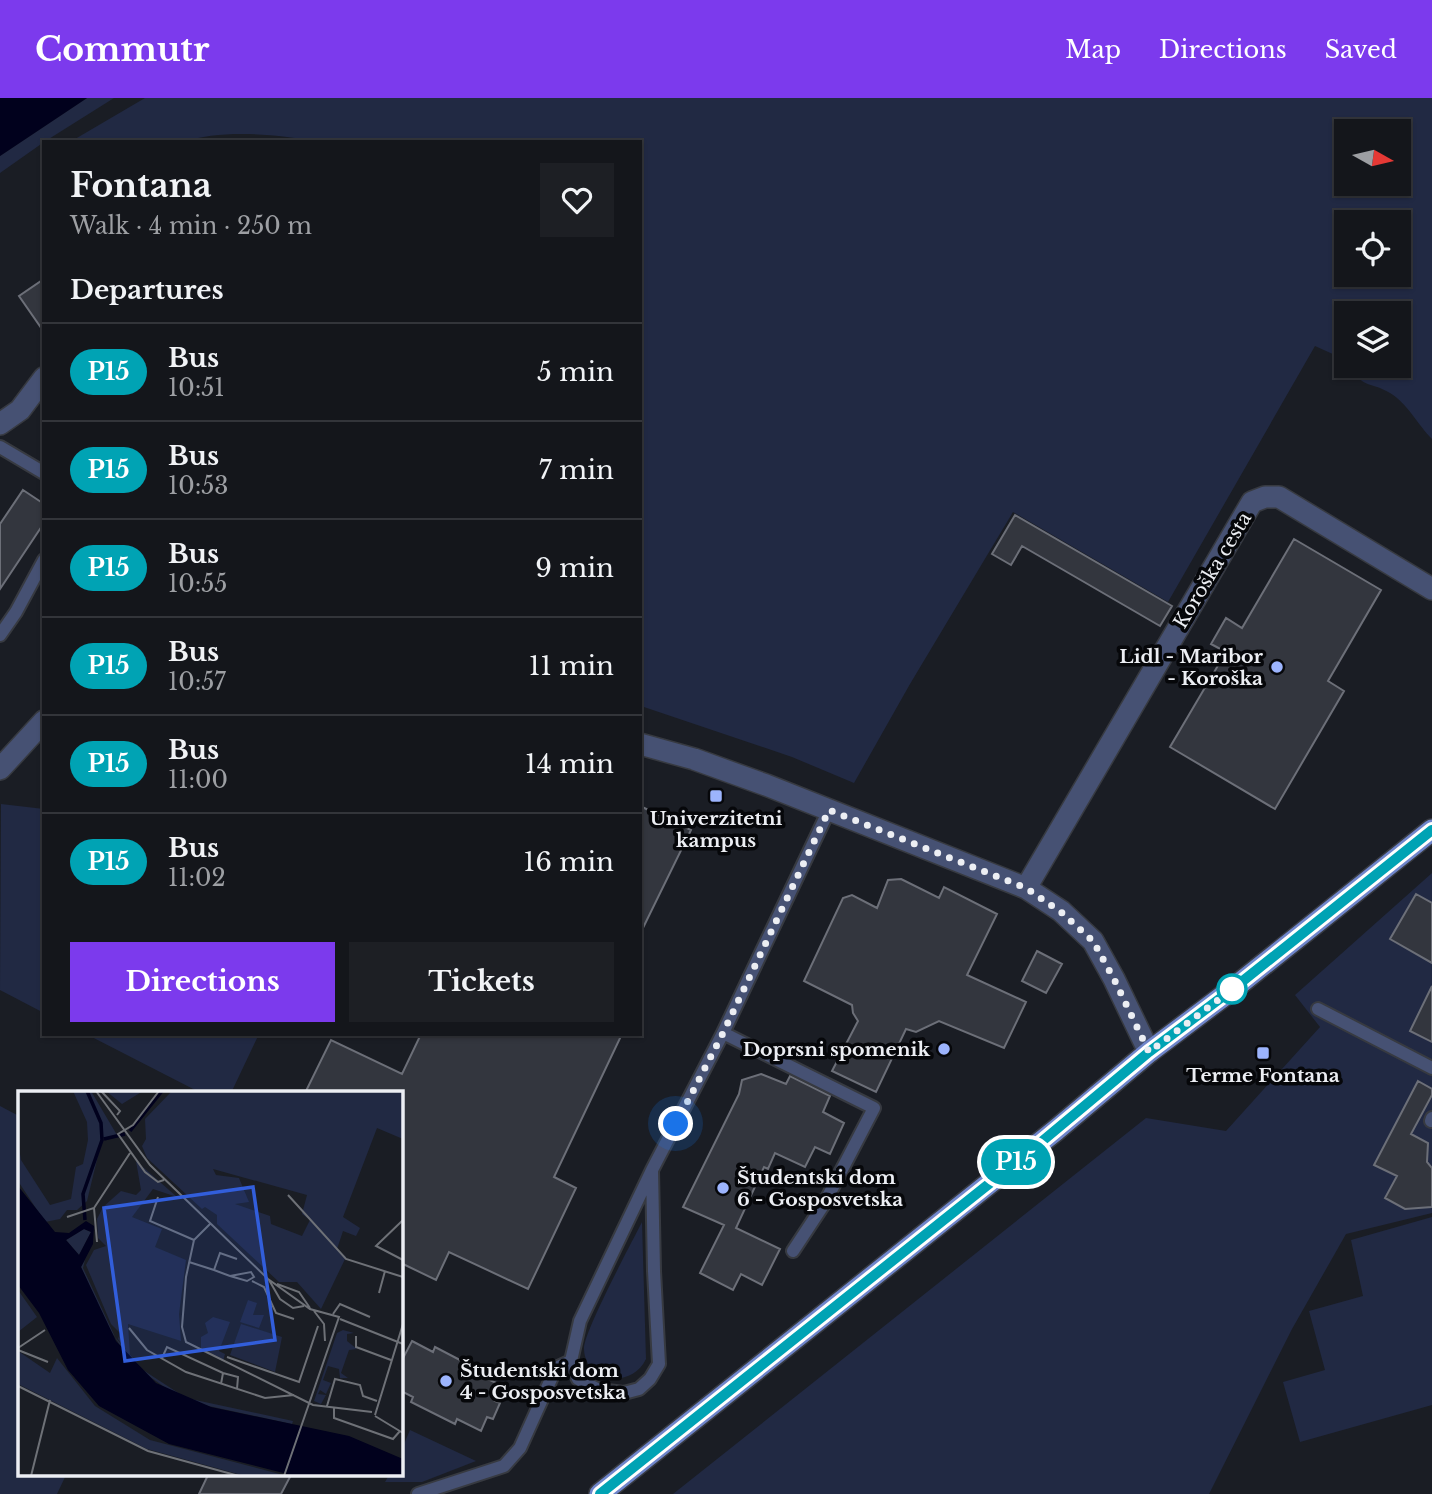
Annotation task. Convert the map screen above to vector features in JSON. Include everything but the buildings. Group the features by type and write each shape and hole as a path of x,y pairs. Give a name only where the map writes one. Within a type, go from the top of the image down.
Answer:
{"main road":[{"path":"600,1494 1034,1148 1149,1052 1234,988 1432,830"}],"street":[{"path":"0,424 20,410 42,381"},
{"name":"Koroška cesta","path":"1026,888 1252,502 1265,497 1279,497 1432,589"},
{"path":"0,769 42,723"},
{"path":"642,745 694,759 1026,888 1061,912 1093,941 1149,1052"}],"lane":[{"path":"0,447 42,472"},
{"path":"0,635 16,612 42,564"},
{"path":"652,1170 659,1364 650,1379 639,1389 612,1393 578,1379 571,1362 580,1321 652,1170 723,1033 829,810"},
{"path":"1318,1009 1432,1068"},
{"path":"723,1033 874,1108 824,1204 793,1251"},
{"path":"418,1494 504,1466 520,1448 556,1368 571,1362"}],"shaded area":[{"path":"0,98 87,98 0,156"},
{"path":"87,98 114,98 47,140 42,140 42,143 0,173 0,156"},
{"path":"145,98 1432,98 1432,439 1396,397 1358,378 1411,378 1411,301 1334,301 1334,355 1315,346 1168,602 1013,512 854,783 792,757 642,706 642,140 304,140 250,134 215,135 191,140 73,140"},
{"path":"1,804 42,809 42,1012 0,990"},
{"path":"1432,873 1432,1213 1346,1234 1292,1329 1209,1494 673,1494 1146,1118 1226,1131 1320,1027 1295,995"},
{"path":"90,1036 258,1036 232,1091 197,1091"},
{"path":"0,1106 18,1115 18,1476 66,1476 57,1494 0,1494"},
{"path":"1432,1217 1432,1405 1300,1442 1283,1382 1325,1370 1309,1311 1363,1296 1351,1240"},
{"path":"642,1222 646,1359 639,1369 630,1375 610,1378 592,1369 586,1360 584,1349 599,1307"},
{"path":"410,1430 476,1461 422,1482 385,1482 388,1476 402,1476 402,1449"}],"bus line":[{"name":"P15","path":"600,1494 926,1235 1149,1052 1234,988 1432,830"}],"place":[{"name":"Lidl - Maribor - Koroška","path":"1277,667"},
{"name":"Univerzitetni kampus","path":"716,796"},
{"name":"Doprsni spomenik","path":"944,1049"},
{"name":"Terme Fontana","path":"1263,1053"},
{"name":"Študentski dom 6 - Gosposvetska","path":"723,1188"},
{"name":"Študentski dom 4 - Gosposvetska","path":"446,1381"}],"route":[{"path":"676,1124 723,1033 829,810 1026,888 1061,912 1093,941 1149,1052 1234,988 1232,989"}]}
